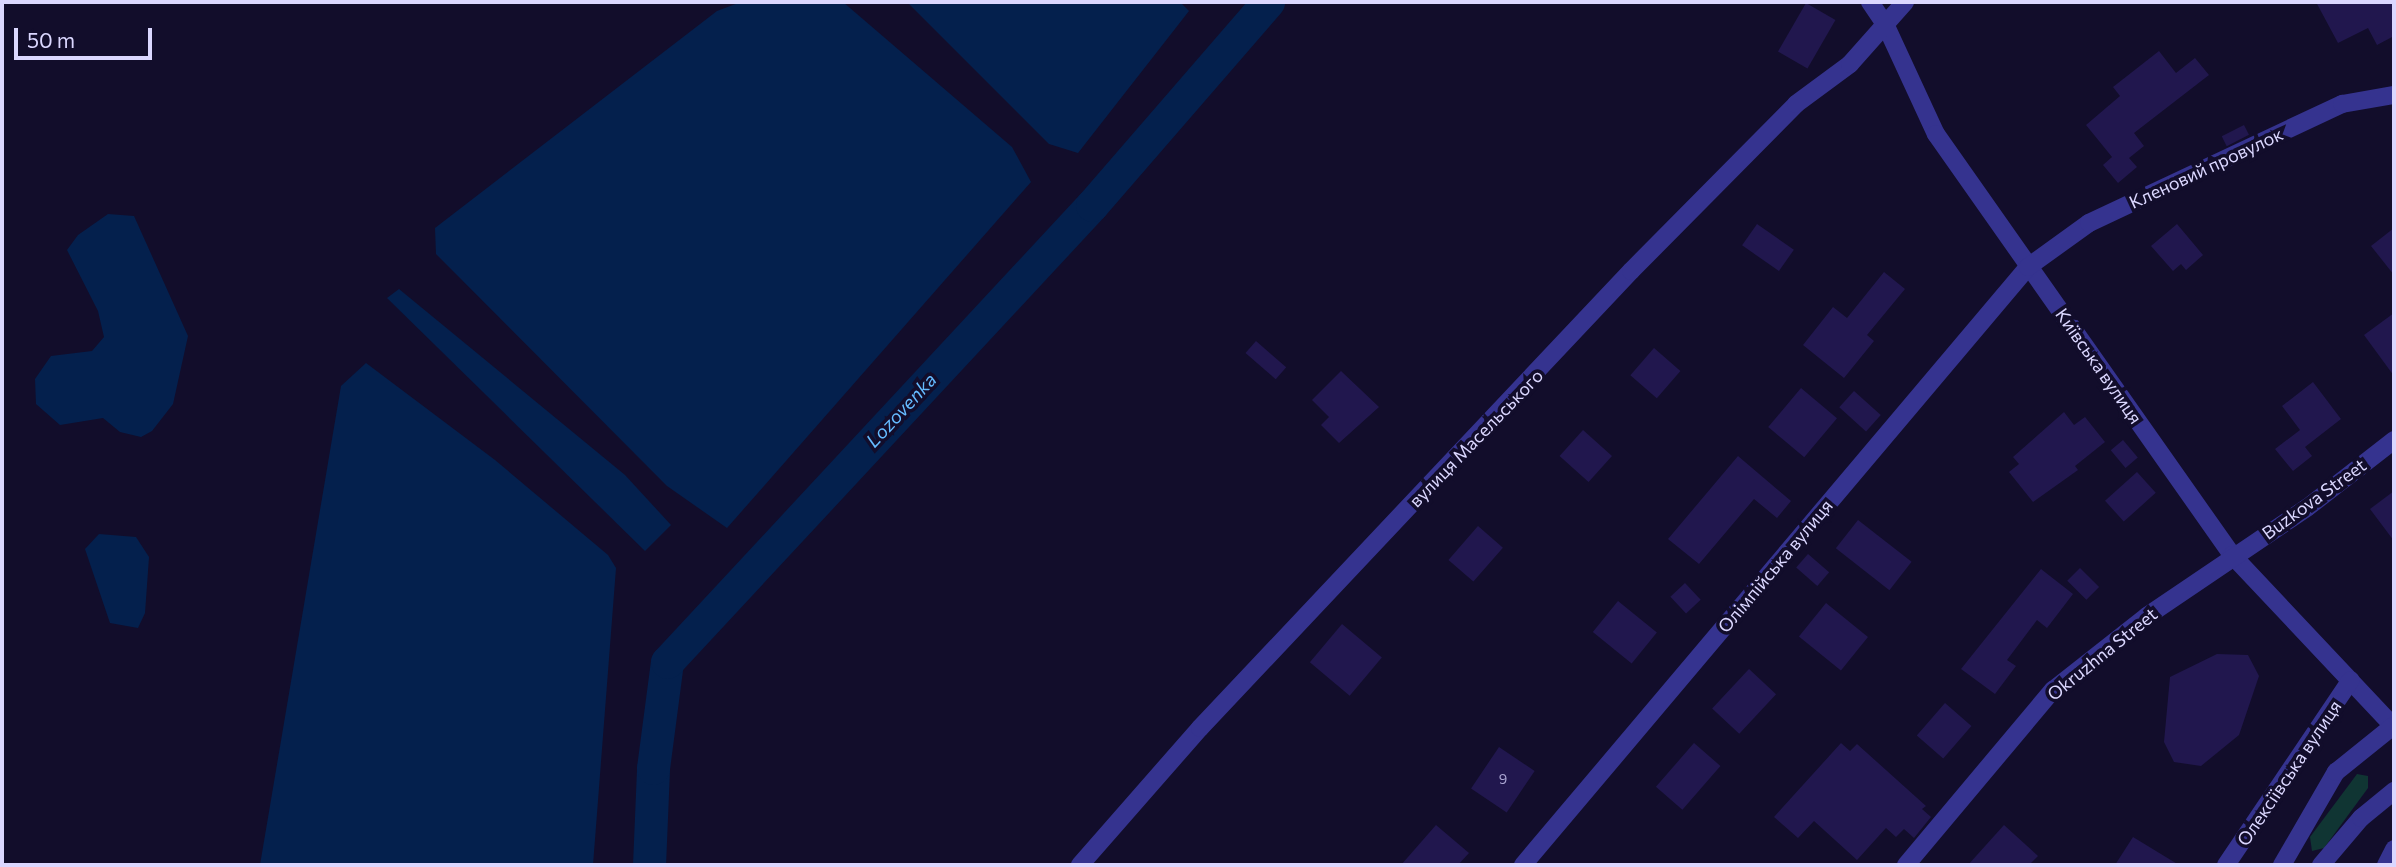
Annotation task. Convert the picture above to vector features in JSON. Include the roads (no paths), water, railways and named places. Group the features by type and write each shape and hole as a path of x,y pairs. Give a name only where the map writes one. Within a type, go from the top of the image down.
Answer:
{"street":[{"name":"Київська вулиця","path":"1870,2 1886,26 1936,134 2232,555 2394,727"},
{"name":"вулиця Масельського","path":"1080,865 1200,728 1631,271 1786,114 1850,64 1905,2"},
{"name":"Кленовий провулок","path":"2028,267 2089,223 2342,104 2394,95"},
{"name":"Олімпійська вулиця","path":"1522,865 2028,267"},
{"name":"Buzkova Street","path":"2232,555 2308,507 2394,440"},
{"name":"Okruzhna Street","path":"1906,865 2053,690 2232,555"},
{"name":"Олексіївська вулиця","path":"2226,865 2351,680"},
{"path":"2282,865 2336,772 2394,727"},
{"path":"2321,865 2361,818 2394,791"},
{"path":"2386,865 2394,849"}],"water":[{"path":"741,2 843,2 1012,147 1031,182 727,528 667,486 436,254 435,228 717,11"},
{"path":"907,2 1180,2 1189,11 1078,153 1049,144"},
{"path":"108,214 134,216 188,336 173,404 152,431 141,437 120,432 103,418 60,425 36,404 35,379 51,356 92,351 104,337 98,311 67,250 78,235"},
{"path":"399,289 625,475 671,525 645,551 387,298"},
{"path":"366,363 495,460 608,555 616,568 593,865 260,865 341,386"},
{"path":"99,534 136,537 149,557 145,613 138,628 110,623 85,549"}],"waterway":[{"name":"Lozovenka","path":"649,865 653,768 667,662 1092,205 1268,2"}]}
